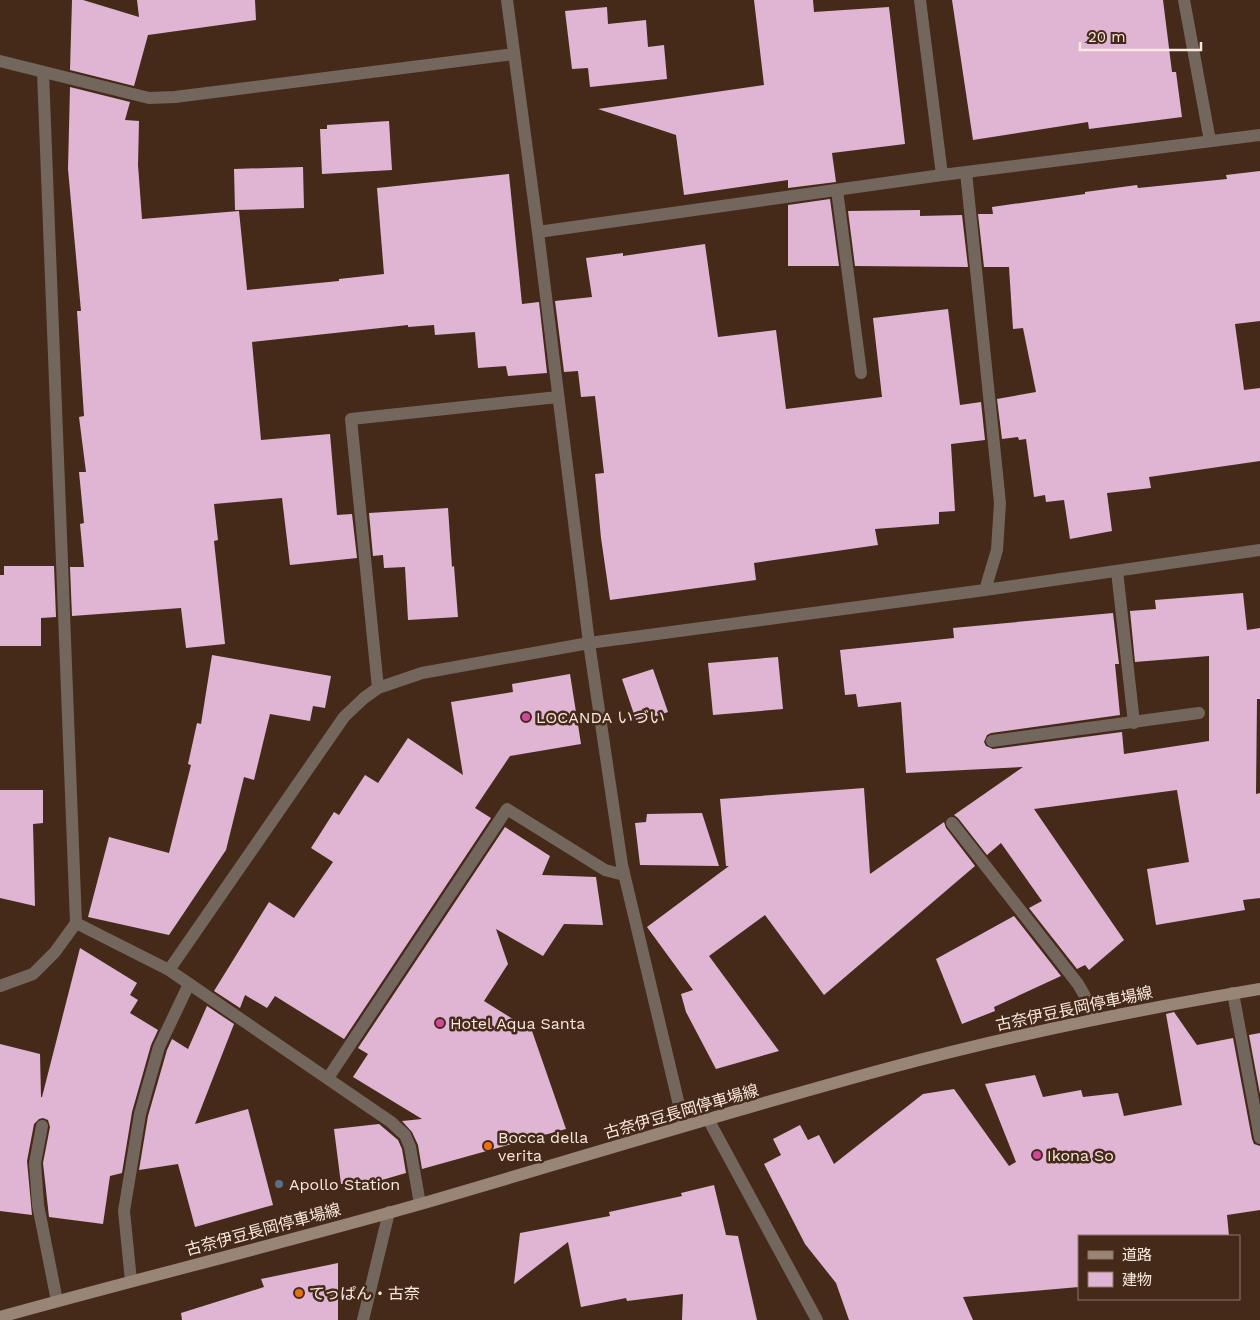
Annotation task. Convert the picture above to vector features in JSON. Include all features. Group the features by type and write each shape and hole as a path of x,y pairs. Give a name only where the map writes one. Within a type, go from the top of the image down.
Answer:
{"main road":[{"name":"古奈伊豆長岡停車場線","path":"0,1317 420,1204 708,1119 890,1068 1139,1010 1260,989"}],"street":[{"path":"507,0 589,643 624,875 684,1126"},
{"path":"920,0 942,175"},
{"path":"1184,0 1210,141"},
{"path":"0,61 149,98 184,96 514,54"},
{"path":"0,986 33,974 55,952 76,923 43,72"},
{"path":"538,232 942,175 1260,135"},
{"path":"966,172 1000,503 997,550 985,590"},
{"path":"837,190 861,374"},
{"path":"378,688 351,419 558,397"},
{"path":"169,970 344,717 378,688 422,673 589,643 985,590 1260,550"},
{"path":"1117,571 1134,722"},
{"path":"992,741 1199,713"},
{"path":"328,1078 507,809 605,870 624,875"},
{"path":"952,823 1078,984 1086,998 1094,1020"},
{"path":"76,923 169,970 391,1122 405,1135 410,1147 420,1204"},
{"path":"131,1282 124,1211 140,1114 159,1047 189,984"},
{"path":"1233,993 1260,1138"},
{"path":"708,1119 816,1320"},
{"path":"42,1126 35,1163 38,1205 57,1301"},
{"path":"364,1320 389,1212"}],"building":[{"path":"72,0 83,0 139,17 137,0 255,0 256,20 148,35 134,86 70,70"},
{"path":"754,0 813,0 814,12 889,7 905,144 832,153 836,182 788,188 788,180 684,195 676,135 598,109 764,85"},
{"path":"952,0 1163,0 1172,72 1176,72 1182,117 1089,129 1088,122 973,140"},
{"path":"607,7 608,24 646,20 648,47 664,45 667,79 590,87 588,68 572,69 565,11"},
{"path":"70,87 130,102 125,120 139,121 138,165 142,219 239,211 247,290 339,281 339,279 384,274 377,188 509,174 522,304 539,302 547,373 508,376 506,366 478,368 475,332 435,335 434,325 408,327 408,325 252,342 261,440 330,434 337,515 352,514 357,558 290,565 282,498 214,504 218,540 214,541 225,644 186,648 181,608 72,616 70,567 84,567 80,524 84,523 79,472 86,472 79,417 84,416 77,311 81,311 68,169"},
{"path":"389,121 392,170 322,174 320,129 327,129 327,125"},
{"path":"303,167 304,208 235,210 234,169"},
{"path":"1260,171 1260,321 1235,324 1244,390 1260,388 1260,461 1149,477 1151,488 1107,493 1112,531 1070,539 1064,500 1046,502 1045,495 1034,497 1026,439 1019,440 1018,437 1002,439 997,399 1036,392 1023,328 1013,329 1009,267 984,267 978,214 993,214 992,207 1085,194 1085,192 1137,185 1138,188 1227,179 1226,175"},
{"path":"830,199 839,266 788,266 788,205"},
{"path":"920,210 920,216 962,215 968,267 855,266 848,211"},
{"path":"705,244 718,337 776,330 786,409 882,397 873,318 948,309 960,405 981,402 985,440 951,444 955,511 939,512 939,524 875,529 878,545 754,563 756,580 610,600 601,538 595,474 604,473 595,396 581,397 578,371 564,372 555,301 592,297 586,258 623,253 623,256"},
{"path":"448,508 458,617 408,620 405,567 384,568 383,555 373,556 369,513"},
{"path":"4,566 54,566 56,617 41,618 41,646 0,646 0,575 4,575"},
{"path":"1243,593 1247,630 1260,628 1260,699 1257,699 1256,794 1260,793 1260,898 1243,900 1245,910 1156,925 1147,869 1189,862 1177,790 1034,809 1124,940 1089,970 1085,965 1077,969 1029,908 1042,901 1001,843 987,855 954,815 1023,767 906,773 901,702 858,707 856,694 845,695 840,650 954,638 953,628 1113,613 1119,664 1115,664 1120,715 991,733 987,735 984,742 986,746 993,749 1122,732 1124,754 1209,741 1209,656 1135,662 1130,611 1156,609 1155,600"},
{"path":"212,655 331,676 325,708 313,706 310,721 270,714 254,780 244,777 226,850 169,935 88,917 109,837 169,853 191,765 188,764 197,723 201,724"},
{"path":"778,657 783,709 713,715 708,663"},
{"path":"653,669 668,712 637,723 622,679"},
{"path":"570,674 581,744 510,756 475,808 491,818 344,1039 275,996 267,1008 245,995 240,1008 214,991 269,902 294,918 333,862 311,848 334,812 339,815 365,775 378,783 408,738 463,775 451,702 513,692 512,684"},
{"path":"864,788 870,874 944,822 946,828 975,866 824,995 765,915 709,956 779,1051 716,1069 686,1012 681,994 693,990 647,927 729,866 726,866 720,799"},
{"path":"0,790 43,790 43,823 33,824 35,906 0,898"},
{"path":"702,813 719,866 640,865 635,823 646,822 647,814"},
{"path":"505,827 550,856 542,875 596,877 603,925 564,924 543,956 496,929 508,964 484,1001 532,1031 566,1129 422,1169 418,1145 412,1132 402,1121 422,1119 353,1077 368,1054 358,1048"},
{"path":"1014,916 1061,976 994,1007 995,1011 962,1024 936,959"},
{"path":"80,948 137,983 130,995 138,1000 130,1013 158,1030 151,1045 132,1112 122,1173 110,1176 103,1224 49,1217 43,1163 50,1127 48,1120 43,1118 34,1124 27,1161 32,1215 0,1211 0,1044 40,1054 42,1097"},
{"path":"207,1006 234,1024 195,1124 248,1109 273,1205 195,1227 178,1164 139,1170 148,1116 167,1050 172,1039 188,1049"},
{"path":"1174,1012 1197,1045 1233,1038 1252,1139 1254,1144 1260,1146 1260,1210 1227,1215 1229,1235 1078,1235 1078,1287 963,1297 973,1320 849,1320 836,1283 805,1244 764,1164 781,1155 773,1139 800,1125 808,1140 819,1135 834,1164 923,1094 954,1089 1009,1166 1016,1162 985,1084 1035,1075 1043,1097 1081,1090 1083,1097 1118,1093 1124,1116 1182,1105 1166,1014"},
{"path":"1260,1033 1260,1094 1249,1035"},
{"path":"379,1124 398,1140 402,1149 406,1173 382,1180 341,1184 334,1129"},
{"path":"714,1185 726,1235 738,1236 757,1320 682,1320 683,1294 627,1301 626,1298 581,1307 568,1242 514,1284 520,1233 610,1216 609,1212 682,1196 681,1193"},
{"path":"338,1263 338,1320 182,1320 181,1313 264,1287 261,1279"}],"place":[{"name":"LOCANDA いづい","path":"526,717"},
{"name":"Hotel Aqua Santa","path":"440,1023"},
{"name":"Bocca della verita","path":"488,1146"},
{"name":"Ikona So","path":"1037,1155"},
{"name":"Apollo Station","path":"279,1184"},
{"name":"てっぱん・古奈","path":"299,1293"}]}
